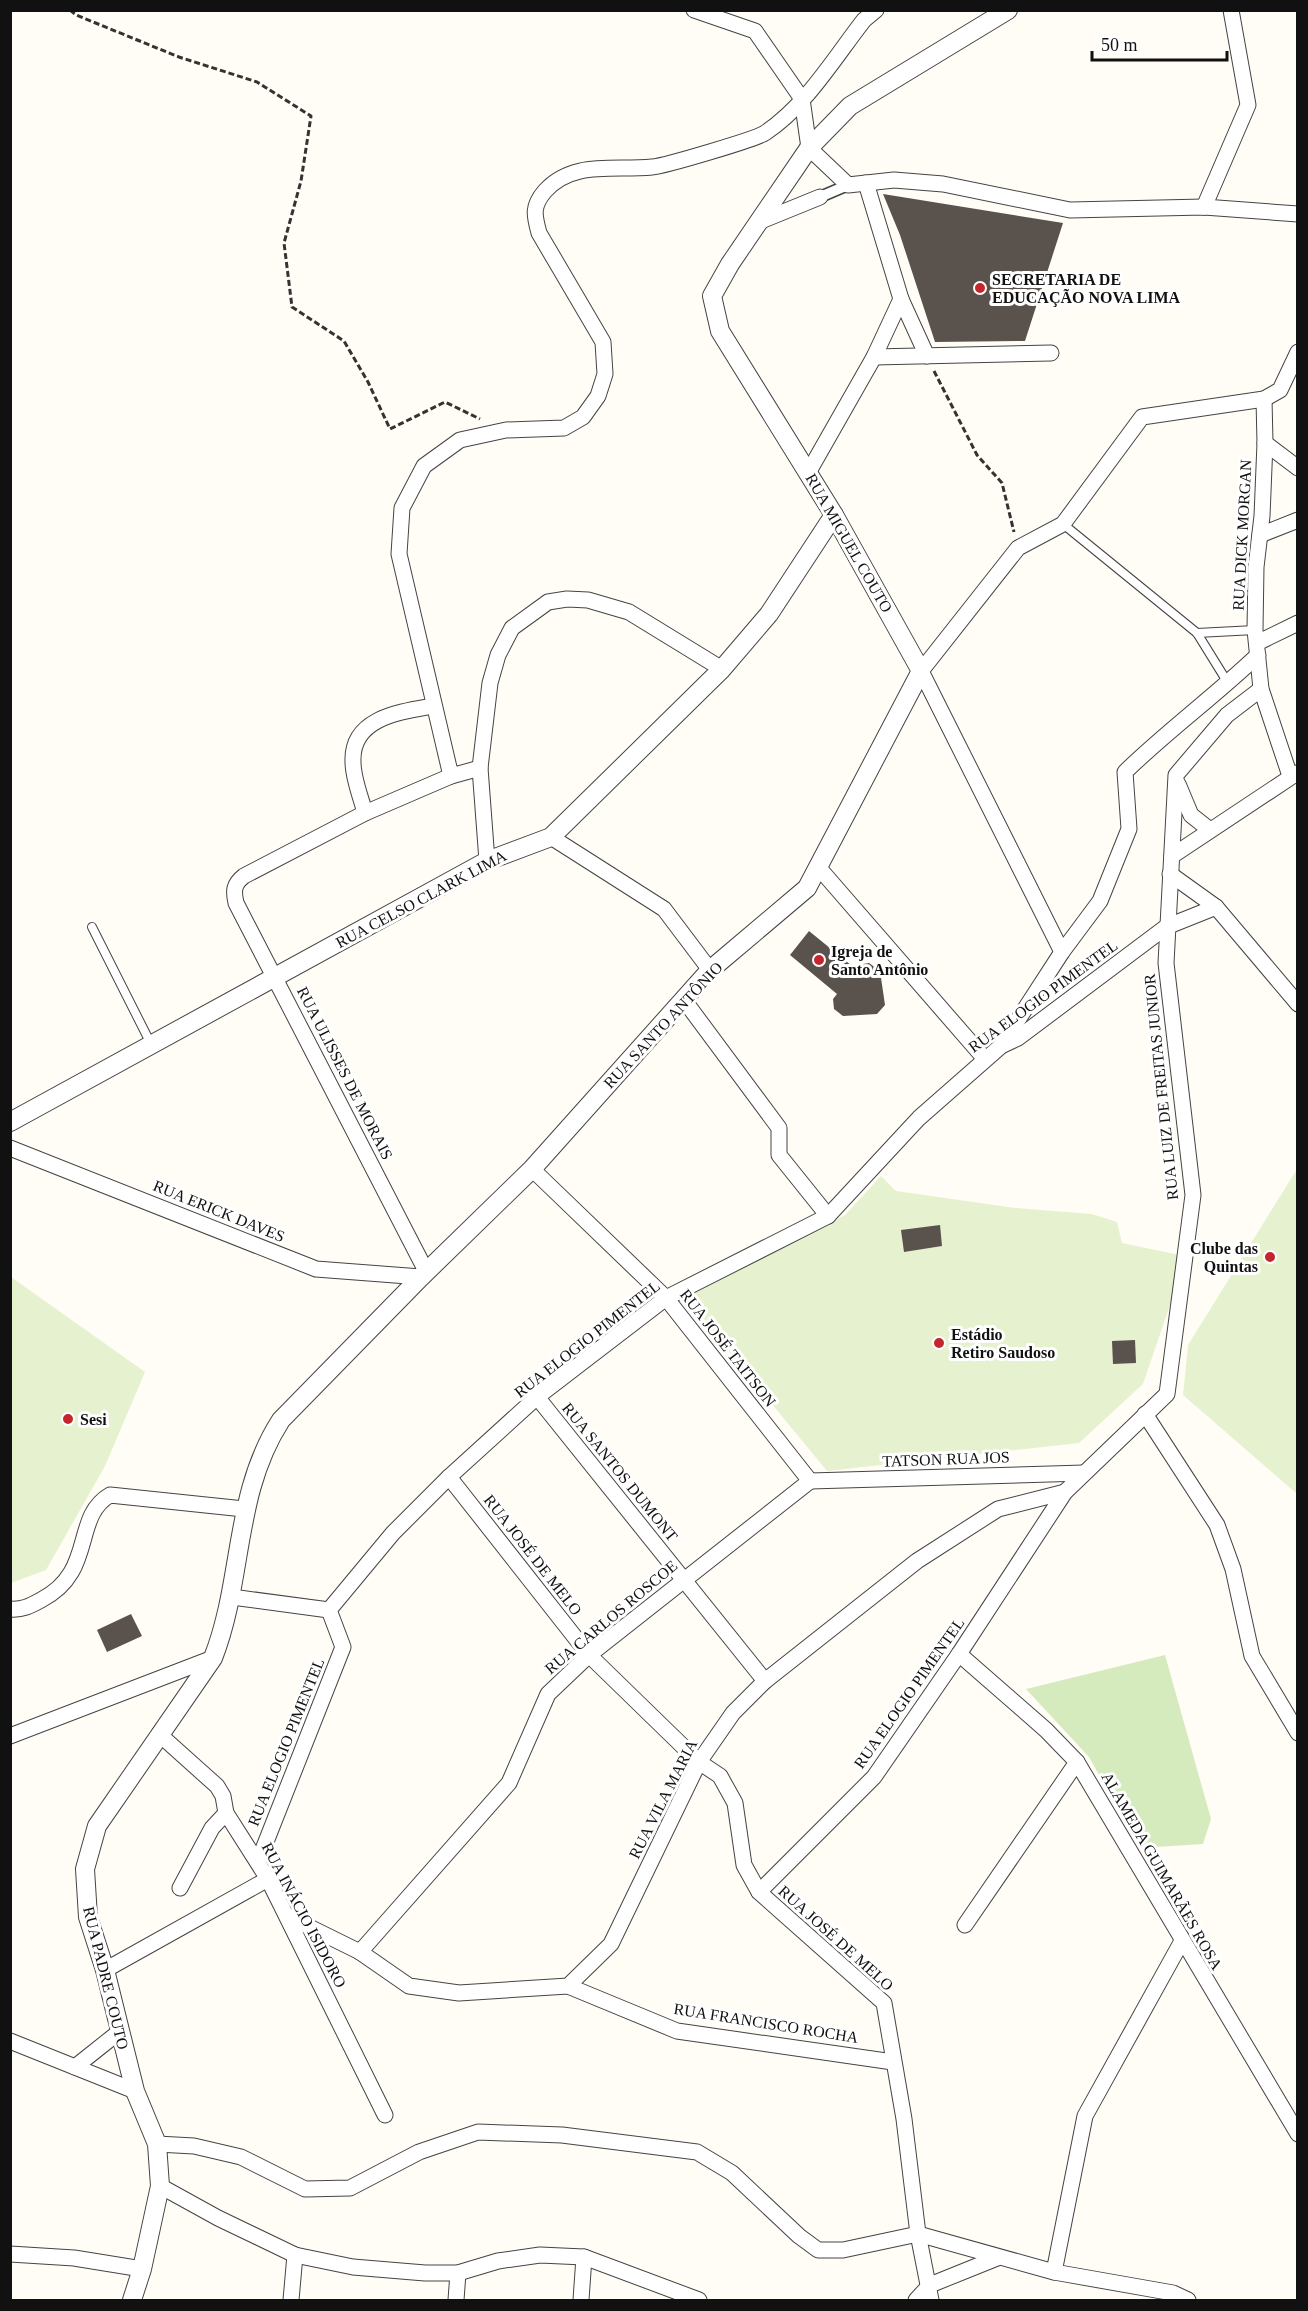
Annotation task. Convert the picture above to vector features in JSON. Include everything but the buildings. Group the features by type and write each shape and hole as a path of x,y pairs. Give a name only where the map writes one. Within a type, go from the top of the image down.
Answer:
{"street":[{"path":"694,10 723,16 755,31 802,99 809,148 848,185"},
{"path":"451,776 399,554 402,508 424,466 460,440 506,430 564,428 583,417 598,396 605,374 603,342 539,232 534,214 536,201 552,183 574,171 612,167 654,167 765,134 802,99 864,20 876,10"},
{"name":"RUA MIGUEL COUTO","path":"1008,10 850,106 809,148 730,264 712,296 720,331 834,515 921,671 1062,952"},
{"path":"1204,207 1248,105 1231,10"},
{"path":"761,221 848,185 894,180 943,184 1070,210 1204,207 1298,214"},
{"path":"866,183 901,299 927,356"},
{"path":"808,472 874,357 901,299"},
{"path":"1264,399 1280,390 1298,352"},
{"path":"874,357 1052,354"},
{"name":"RUA DICK MORGAN","path":"1264,399 1265,443 1256,567 1257,643 1261,689 1294,775"},
{"name":"RUA SANTO ANTÔNIO","path":"213,1658 225,1630 232,1598 244,1509 264,1446 281,1420 423,1274 532,1169 710,970 807,888 921,671 1018,548 1063,524 1142,417 1264,399"},
{"path":"1265,443 1298,468"},
{"name":"RUA CELSO CLARK LIMA","path":"10,1122 487,861 551,837 722,669 769,614 834,515"},
{"path":"1260,535 1298,520"},
{"path":"487,861 480,768 490,684 498,655 512,628 548,602 567,599 588,600 629,612 722,669"},
{"path":"1000,1046 1062,952 1100,901 1128,829 1125,772 1164,734 1228,683 1257,643 1298,623"},
{"path":"1210,830 1191,815 1180,793 1176,775 1227,715 1261,689"},
{"path":"433,706 385,717 364,729 353,754 352,764 365,813 451,776 480,768"},
{"name":"RUA LUIZ DE FREITAS JUNIOR","path":"1167,1394 1193,1195 1166,963 1166,927 1176,775"},
{"path":"1172,855 1294,775"},
{"name":"RUA ULISSES DE MORAIS","path":"365,813 244,876 236,883 233,892 236,903 276,977 423,1274"},
{"path":"551,837 664,909 710,970"},
{"path":"819,868 985,1059"},
{"path":"1170,874 1216,907 1298,1004"},
{"name":"RUA ELOGIO PIMENTEL","path":"258,1862 343,1647 329,1610 393,1533 449,1477 537,1397 666,1298 828,1216 919,1118 1000,1046 1018,1038 1166,927 1216,907"},
{"path":"684,1000 779,1128 779,1155 828,1216"},
{"name":"RUA ERICK DAVES","path":"10,1148 316,1269 423,1274"},
{"name":"RUA JOSÉ TAITSON","path":"532,1169 666,1298 810,1481"},
{"name":"RUA ELOGIO PIMENTEL","path":"759,1892 874,1777 959,1654 1065,1492 1167,1394"},
{"name":"RUA SANTOS DUMONT","path":"537,1397 765,1681"},
{"path":"1145,1414 1217,1525 1233,1569 1252,1656 1298,1733"},
{"name":"TATSON RUA JOS","path":"810,1481 1084,1473"},
{"name":"RUA JOSÉ DE MELO","path":"449,1477 589,1655 699,1762 720,1776 735,1803 744,1865 759,1892 884,2003 904,2119 918,2234 930,2293"},
{"name":"RUA CARLOS ROSCOE","path":"360,1952 509,1783 548,1694 589,1655 810,1481"},
{"name":"RUA VILA MARIA","path":"568,1986 610,1944 699,1762 733,1713 765,1681 917,1561 998,1509 1065,1492"},
{"path":"10,1609 22,1610 49,1596 65,1584 76,1569 93,1512 99,1502 110,1495 244,1509"},
{"path":"232,1598 329,1610"},
{"name":"ALAMEDA GUIMARÃES ROSA","path":"959,1654 1046,1730 1077,1762 1298,2134"},
{"path":"10,1736 213,1658"},
{"name":"RUA PADRE COUTO","path":"132,2301 142,2269 160,2186 157,2144 135,2091 105,1970 88,1917 85,1869 97,1826 213,1658"},
{"name":"RUA INÁCIO ISIDORO","path":"159,1734 217,1786 223,1796 226,1813 268,1879 386,2115"},
{"path":"965,1925 1077,1762"},
{"path":"180,1888 212,1828 226,1813"},
{"path":"105,1970 268,1879"},
{"path":"287,1916 360,1952 410,1986 459,1993 568,1986"},
{"path":"1054,2272 1085,2116 1182,1941"},
{"name":"RUA FRANCISCO ROCHA","path":"568,1986 677,2031 893,2062"},
{"path":"75,2067 119,2032"},
{"path":"10,2041 135,2091"},
{"path":"157,2144 194,2146 241,2157 305,2189 350,2188 419,2152 478,2132 562,2135 697,2152 732,2173 799,2236 818,2250 843,2250 918,2234 997,2258 1054,2272 1173,2293 1188,2301"},
{"path":"160,2186 218,2218 295,2255 352,2267 458,2273 498,2261 540,2254 584,2257 699,2301"},
{"path":"291,2301 295,2255"},
{"path":"581,2301 584,2257"},
{"path":"13,2259 74,2258 142,2269"},
{"path":"916,2301 997,2258"},
{"path":"456,2301 458,2273"}],"lane":[{"path":"1063,524 1197,633 1228,683"},
{"path":"1197,633 1257,643"},
{"path":"92,927 151,1044"}],"path":[{"path":"70,10 76,15 179,57 257,82 311,116 300,181 284,243 292,307 344,341 368,382 390,429 445,402 506,430"},
{"path":"927,356 977,455 1002,483 1018,548"}],"green space":[{"name":"Clube das Quintas","path":"1297,1169 1297,1494 1183,1395 1188,1345"},
{"name":"Estádio Retiro Saudoso","path":"881,1176 896,1191 1015,1208 1092,1214 1117,1222 1122,1243 1180,1255 1171,1302 1143,1384 1079,1443 827,1471 684,1297 845,1215"},
{"name":"Sesi","path":"11,1277 145,1372 105,1466 46,1570 11,1583"},
{"path":"1165,1655 1211,1819 1203,1844 1140,1848 1089,1757 1026,1689"}],"place":[{"name":"SECRETARIA DE EDUCAÇÃO NOVA LIMA","path":"980,288"},
{"name":"Igreja de Santo Antônio","path":"819,960"},
{"name":"Clube das Quintas","path":"1270,1257"},
{"name":"Estádio Retiro Saudoso","path":"939,1343"},
{"name":"Sesi","path":"68,1419"}]}
